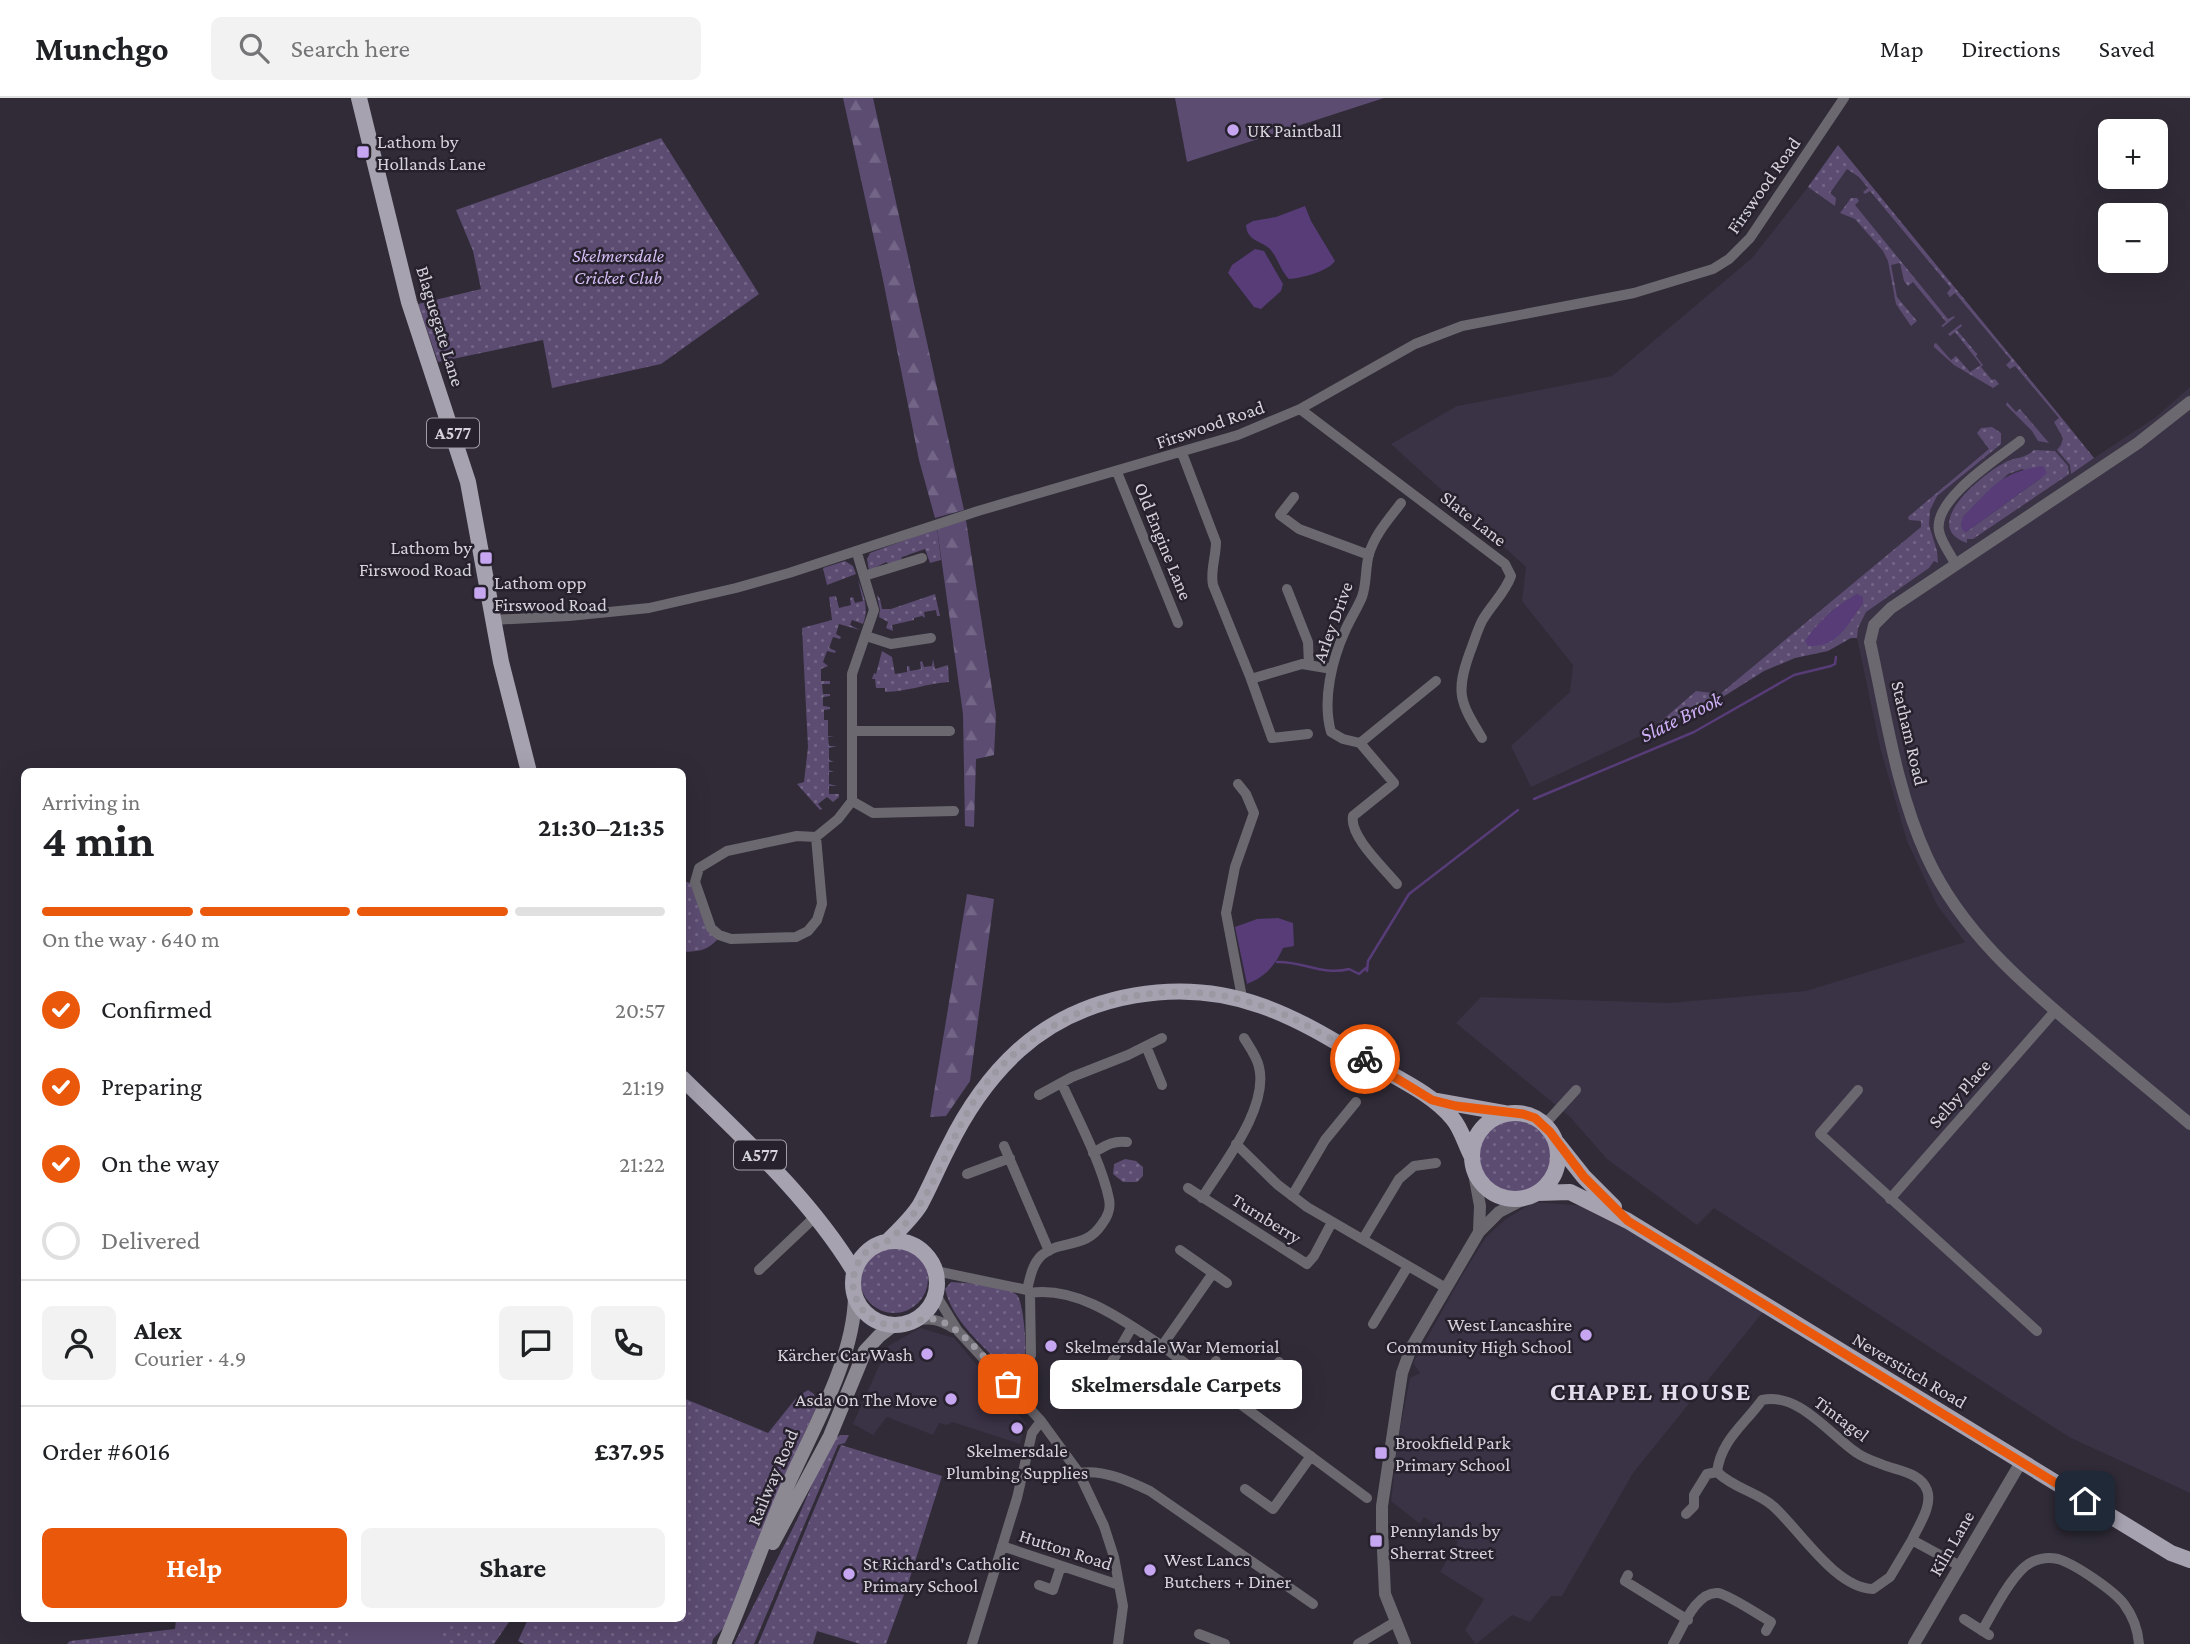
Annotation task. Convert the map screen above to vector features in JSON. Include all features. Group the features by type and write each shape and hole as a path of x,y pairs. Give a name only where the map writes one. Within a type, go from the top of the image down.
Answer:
{"main road":[{"name":"Blaguegate Lane","path":"359,98 409,302 468,482 493,620 528,768"},
{"path":"918,1247 915,1223 918,1208 974,1101 1005,1063 1034,1038 1072,1016 1114,1000 1176,991 1232,998 1264,1006 1311,1028 1432,1100 1452,1118 1479,1181 1489,1191 1502,1198 1516,1199 1534,1195 1553,1175 1557,1163 1554,1139 1535,1118 1432,1100"},
{"name":"A577","path":"686,1082 786,1180 833,1236 854,1271 852,1284 855,1296"},
{"path":"1472,1162 1474,1144 1479,1132 1499,1116 1512,1113"},
{"name":"Neverstitch Road","path":"1554,1139 1584,1177 1628,1221"},
{"name":"Neverstitch Road","path":"1534,1195 1563,1191 1579,1195 1628,1221 2171,1553 2190,1560"},
{"path":"854,1271 869,1250 888,1241 918,1208"},
{"name":"A577","path":"833,1236 869,1250"},
{"path":"855,1296 860,1308 869,1317 892,1326 915,1321 931,1306 936,1295 936,1271 932,1262 918,1247 909,1243 888,1241"},
{"name":"Railway Road","path":"724,1644 852,1334 855,1296"},
{"name":"Railway Road","path":"745,1593 830,1436 865,1351 878,1336 892,1326"},
{"path":"831,1389 853,1381"},
{"name":"Neverstitch Road","path":"2171,1553 2190,1573"}],"street":[{"name":"Firswood Road","path":"493,620 649,608 736,589 857,553 978,511 1238,435 1300,408 1415,344 1462,326 1634,293 1713,269 1730,259 1750,238 1844,98"},
{"name":"Statham Road","path":"2190,402 2138,443 1891,608 1874,625 1870,642 1909,811 1927,858 1959,914 1983,943 2055,1011 2190,1124"},
{"name":"Slate Lane","path":"1300,408 1505,564 1511,576 1481,622 1461,677 1461,694 1466,713 1482,738"},
{"path":"1956,565 1939,531 1941,512 1953,495 2020,441"},
{"path":"1182,453 1216,542 1211,577 1213,585 1272,738 1308,734"},
{"name":"Old Engine Lane","path":"1117,472 1178,623"},
{"path":"1294,497 1280,515 1298,529 1369,555"},
{"name":"Arley Drive","path":"1360,743 1343,739 1331,732 1328,704 1332,669 1341,640 1364,591 1369,555 1381,529 1401,503"},
{"path":"816,837 822,904 817,920 808,931 796,937 731,939 719,935 711,928 695,882 699,868 727,851 757,843 797,836 816,837 838,819 852,801 852,674 874,610 857,553"},
{"path":"864,576 922,558"},
{"path":"1287,589 1308,642 1309,665"},
{"path":"866,636 891,645 931,638"},
{"path":"1251,679 1284,668 1309,665 1332,669"},
{"path":"1397,884 1356,835 1352,822 1353,816 1394,783 1360,743 1436,681"},
{"path":"852,731 950,731"},
{"path":"1238,785 1254,813 1235,867 1226,913 1241,992"},
{"path":"852,801 873,813 954,811"},
{"name":"Selby Place","path":"1890,1199 2055,1011"},
{"path":"1039,1095 1072,1077 1162,1038"},
{"name":"Turnberry","path":"1202,1198 1236,1144 1259,1098 1259,1067 1244,1038"},
{"path":"1146,1046 1161,1086"},
{"path":"1008,1384 1027,1367 1031,1355 1029,1291 1034,1267 1040,1257 1049,1251 1094,1236 1108,1216 1110,1201 1093,1153 1062,1084"},
{"path":"1544,1125 1576,1090"},
{"path":"1858,1090 1820,1134 2037,1331"},
{"name":"Turnberry","path":"1292,1196 1325,1140 1356,1102"},
{"path":"1093,1153 1109,1143 1128,1143"},
{"name":"Turnberry","path":"1236,1144 1292,1196 1446,1288"},
{"path":"1004,1146 1049,1251"},
{"path":"967,1174 1010,1158"},
{"path":"1472,1162 1480,1206 1479,1232"},
{"path":"1363,1239 1399,1179 1413,1166 1436,1163"},
{"name":"Turnberry","path":"1188,1188 1307,1264 1332,1222"},
{"path":"1405,1644 1385,1594 1382,1515 1395,1409 1406,1359 1479,1232 1499,1212 1534,1195"},
{"path":"759,1270 816,1216"},
{"path":"1180,1250 1227,1283"},
{"path":"1373,1324 1408,1266"},
{"path":"936,1271 1029,1291 1055,1292 1093,1305 1162,1346 1363,1495 1368,1482"},
{"path":"1162,1346 1213,1273"},
{"path":"936,1295 958,1331 1041,1421 1079,1473 1105,1528 1114,1556 1123,1606 1118,1644"},
{"path":"915,1321 929,1318 938,1320 958,1331"},
{"path":"1086,1379 1101,1381 1132,1327"},
{"path":"1204,1377 1216,1361"},
{"path":"1247,1409 1279,1362"},
{"name":"Tintagel","path":"1685,1514 1694,1506 1694,1495 1707,1474 1717,1472 1736,1487 1771,1504 1832,1569 1858,1586 1873,1589 1889,1577 1912,1540 1928,1504 1927,1491 1922,1482 1909,1472 1858,1454 1818,1421 1793,1404 1775,1397 1762,1400 1747,1422 1722,1448 1717,1472"},
{"path":"972,1644 1027,1463 1032,1433 1041,1421"},
{"path":"1245,1489 1273,1509 1311,1456"},
{"name":"Kiln Lane","path":"1914,1644 2021,1462"},
{"path":"1079,1473 1089,1471 1126,1480 1150,1491 1313,1604"},
{"path":"1912,1540 1960,1566"},
{"name":"Hutton Road","path":"1002,1546 1119,1585"},
{"path":"1964,1619 1985,1633 2020,1571 2034,1560 2051,1558 2067,1563 2119,1599 2129,1612 2138,1633 2139,1644"},
{"path":"1039,1586 1053,1590 1061,1566"},
{"path":"1628,1575 1625,1581 1688,1619"},
{"path":"1673,1644 1700,1600 1720,1592 1771,1622 1766,1631"},
{"path":"1358,1644 1395,1622"},
{"path":"1199,1633 1225,1644"}],"shaded area":[{"path":"1838,145 2094,458 2156,417 2190,387 2190,1493 2069,1437 1714,1208 1697,1225 1607,1159 1570,1117 1456,1023 1481,997 1669,1003 1806,991 1965,942 1937,905 1907,841 1881,751 1857,638 1831,606 1705,706 1531,787 1511,746 1570,692 1573,665 1522,601 1526,567 1391,444 1457,406 1612,376 1752,258"},
{"path":"1305,206 1335,261 1320,271 1289,279 1270,249 1251,237 1246,225"},
{"path":"1255,249 1264,251 1283,284 1281,291 1261,309 1254,307 1228,273 1232,265"},
{"path":"2043,466 2047,473 2041,478 1966,532 1963,531 1963,517 1998,482 2017,472"},
{"path":"1857,594 1863,597 1863,603 1847,627 1827,643 1808,646 1805,641 1822,621"},
{"path":"1278,918 1293,923 1294,946 1283,948 1269,970 1247,984 1235,927 1257,919"},
{"name":"West Lancashire Community High School","path":"1534,1202 1588,1206 1767,1307 1633,1473 1562,1596 1551,1596 1530,1622 1512,1615 1476,1644 1465,1630 1484,1599 1440,1572 1458,1542 1424,1517 1420,1524 1391,1501 1398,1439 1410,1378 1420,1373 1413,1363 1464,1272 1486,1237 1506,1219"},
{"path":"920,1328 954,1338 1026,1423 1020,1444 952,1422 947,1425 939,1423 933,1435 887,1417 873,1435 853,1424 888,1346"}],"green space":[{"path":"843,98 873,98 964,510 935,518 919,460"},
{"name":"UK Paintball","path":"1175,98 1384,98 1187,162"},
{"name":"Skelmersdale Cricket Club","path":"661,138 759,294 661,364 552,388 543,340 438,362 418,304 481,289 473,251 456,210"},
{"path":"1838,145 2094,458 2071,474 2070,465 2057,450 2063,438 2054,422 2059,418 2015,366 2010,369 2006,365 2011,360 1955,293 1950,297 1947,293 1951,288 1870,191 1865,194 1863,192 1868,188 1859,177 1847,169 1830,193 1836,198 1835,206 1808,187"},
{"path":"1851,198 1857,198 1859,201 1855,205 1948,319 1955,317 1943,327 1941,326 1946,322 1913,282 1908,286 1904,281 1900,263 1891,265 1897,297 1917,321 1911,326 1896,304 1888,261 1883,251 1855,219 1840,213"},
{"path":"1961,324 1957,330 1977,354 1983,365 1981,367 1999,384 1993,388 1954,365 1934,347 1936,343 1951,360 1956,356 1970,372 1981,365 1955,332 1950,336 1948,334"},
{"path":"2007,402 2016,412 2020,409 2049,443 2038,441 2032,431 2006,405"},
{"path":"1992,427 2001,433 2001,444 1937,496 1930,510 1929,525 1938,563 1934,561 1929,568 1866,612 1858,628 1857,638 1851,638 1828,651 1795,658 1764,671 1726,695 1644,736 1696,691 1720,694 1921,527 1921,521 1909,520 1908,517 1989,449 1977,433 1981,428","holes":["1857,594 1863,603 1852,617 1829,613"]},
{"path":"2034,450 2055,451 2068,466 2069,474 1973,539 1967,539 1967,543 1954,535 1949,525 1952,513 1970,489 2004,463","holes":["2022,469 2041,478 1966,532 1961,526 1964,516 2008,474"]},
{"path":"966,520 996,715 994,755 976,759 974,827 965,826 963,714 937,528"},
{"path":"937,528 941,560 930,563 925,549 889,564 886,562 869,571 867,559 870,553"},
{"path":"845,561 853,566 856,574 827,585 823,568"},
{"path":"858,580 866,607 863,624 852,620 850,625 860,630 839,624 836,634 841,637 833,637 829,648 836,651 827,651 823,662 828,666 821,669 821,681 830,681 830,684 822,684 823,694 830,694 823,697 823,706 830,707 824,710 824,720 828,720 828,736 834,736 828,737 829,746 837,746 829,748 829,760 834,762 829,762 829,770 834,772 829,772 829,784 837,786 829,786 829,794 839,794 839,797 833,802 827,797 818,804 822,809 820,810 797,784 804,782 808,747 802,628 832,620 829,597 836,596 839,608 851,605 850,598 853,597 855,603 863,601"},
{"path":"935,594 940,616 937,616 936,610 924,612 925,618 922,616 892,625 893,631 886,628 888,622 879,617 877,595 882,609 891,609"},
{"path":"882,651 892,657 895,674 907,672 907,666 910,671 921,669 922,661 924,667 932,666 933,659 935,669 948,665 949,682 893,692 876,688 875,679 872,679"},
{"path":"686,882 691,883 710,932 717,940 700,950 687,952"},
{"path":"967,894 994,899 970,1081 946,1116 930,1117"},
{"path":"1514,1120 1528,1123 1540,1131 1548,1143 1551,1157 1548,1171 1540,1183 1528,1191 1514,1194 1500,1191 1488,1183 1480,1171 1477,1157 1480,1143 1488,1131 1500,1123"},
{"path":"1125,1159 1136,1161 1143,1167 1143,1176 1137,1182 1123,1182 1113,1174 1114,1164"},
{"path":"901,1245 922,1260 928,1272 926,1292 918,1303 901,1313 887,1313 870,1303 862,1292 860,1272 870,1255 881,1247"},
{"path":"951,1282 996,1287 1017,1295 1023,1314 1025,1342 1025,1355 1018,1366 1005,1369 961,1322 945,1289"},
{"path":"808,1390 814,1394 817,1406 789,1467 728,1623 713,1639 712,1644 524,1644 518,1641 527,1622 686,1622 686,1399 768,1433 797,1397"},
{"path":"840,1435 849,1435 845,1443 838,1445 754,1644 734,1644 797,1520 830,1443"},
{"name":"St Richard's Catholic Primary School","path":"841,1445 942,1476 886,1644 860,1644 817,1631 813,1644 758,1644"},
{"path":"176,1622 509,1622 494,1644 67,1644 70,1641 175,1629"},
{"path":"354,1622 447,1622 438,1644 354,1644 346,1640"}],"waterway":[{"name":"Slate Brook","path":"1534,799 1694,732 1794,675 1835,664 1836,657"},
{"name":"Slate Brook","path":"1367,971 1368,961 1409,894 1518,810"},
{"path":"1277,962 1331,971 1349,969 1359,974 1366,968"}],"way so far":[{"path":"1008,1384 958,1331 947,1324 929,1318 892,1326 869,1317 860,1308 852,1284 860,1259 878,1244 888,1241 918,1208 974,1101 1021,1048 1053,1026 1093,1007 1136,995 1176,991 1214,994 1264,1006 1311,1028 1365,1059"}],"place":[{"name":"UK Paintball","path":"1233,130"},
{"name":"Lathom by Hollands Lane","path":"363,152"},
{"name":"Lathom by Firswood Road","path":"486,558"},
{"name":"Lathom opp Firswood Road","path":"480,593"},
{"name":"West Lancashire Community High School","path":"1586,1335"},
{"name":"Skelmersdale War Memorial","path":"1051,1346"},
{"name":"Kärcher Car Wash","path":"927,1354"},
{"name":"Skelmersdale Carpets","path":"1008,1384"},
{"name":"Asda On The Move","path":"951,1399"},
{"name":"Skelmersdale Plumbing Supplies","path":"1017,1428"},
{"name":"Brookfield Park Primary School","path":"1381,1453"},
{"name":"Pennylands by Sherrat Street","path":"1376,1541"},
{"name":"West Lancs Butchers + Diner","path":"1150,1570"},
{"name":"St Richard's Catholic Primary School","path":"849,1574"}],"district":[{"name":"CHAPEL HOUSE","path":"1651,1391"}],"route":[{"path":"1365,1059 1432,1100 1535,1118 1550,1132 1584,1177 1628,1221 2085,1501"}]}
